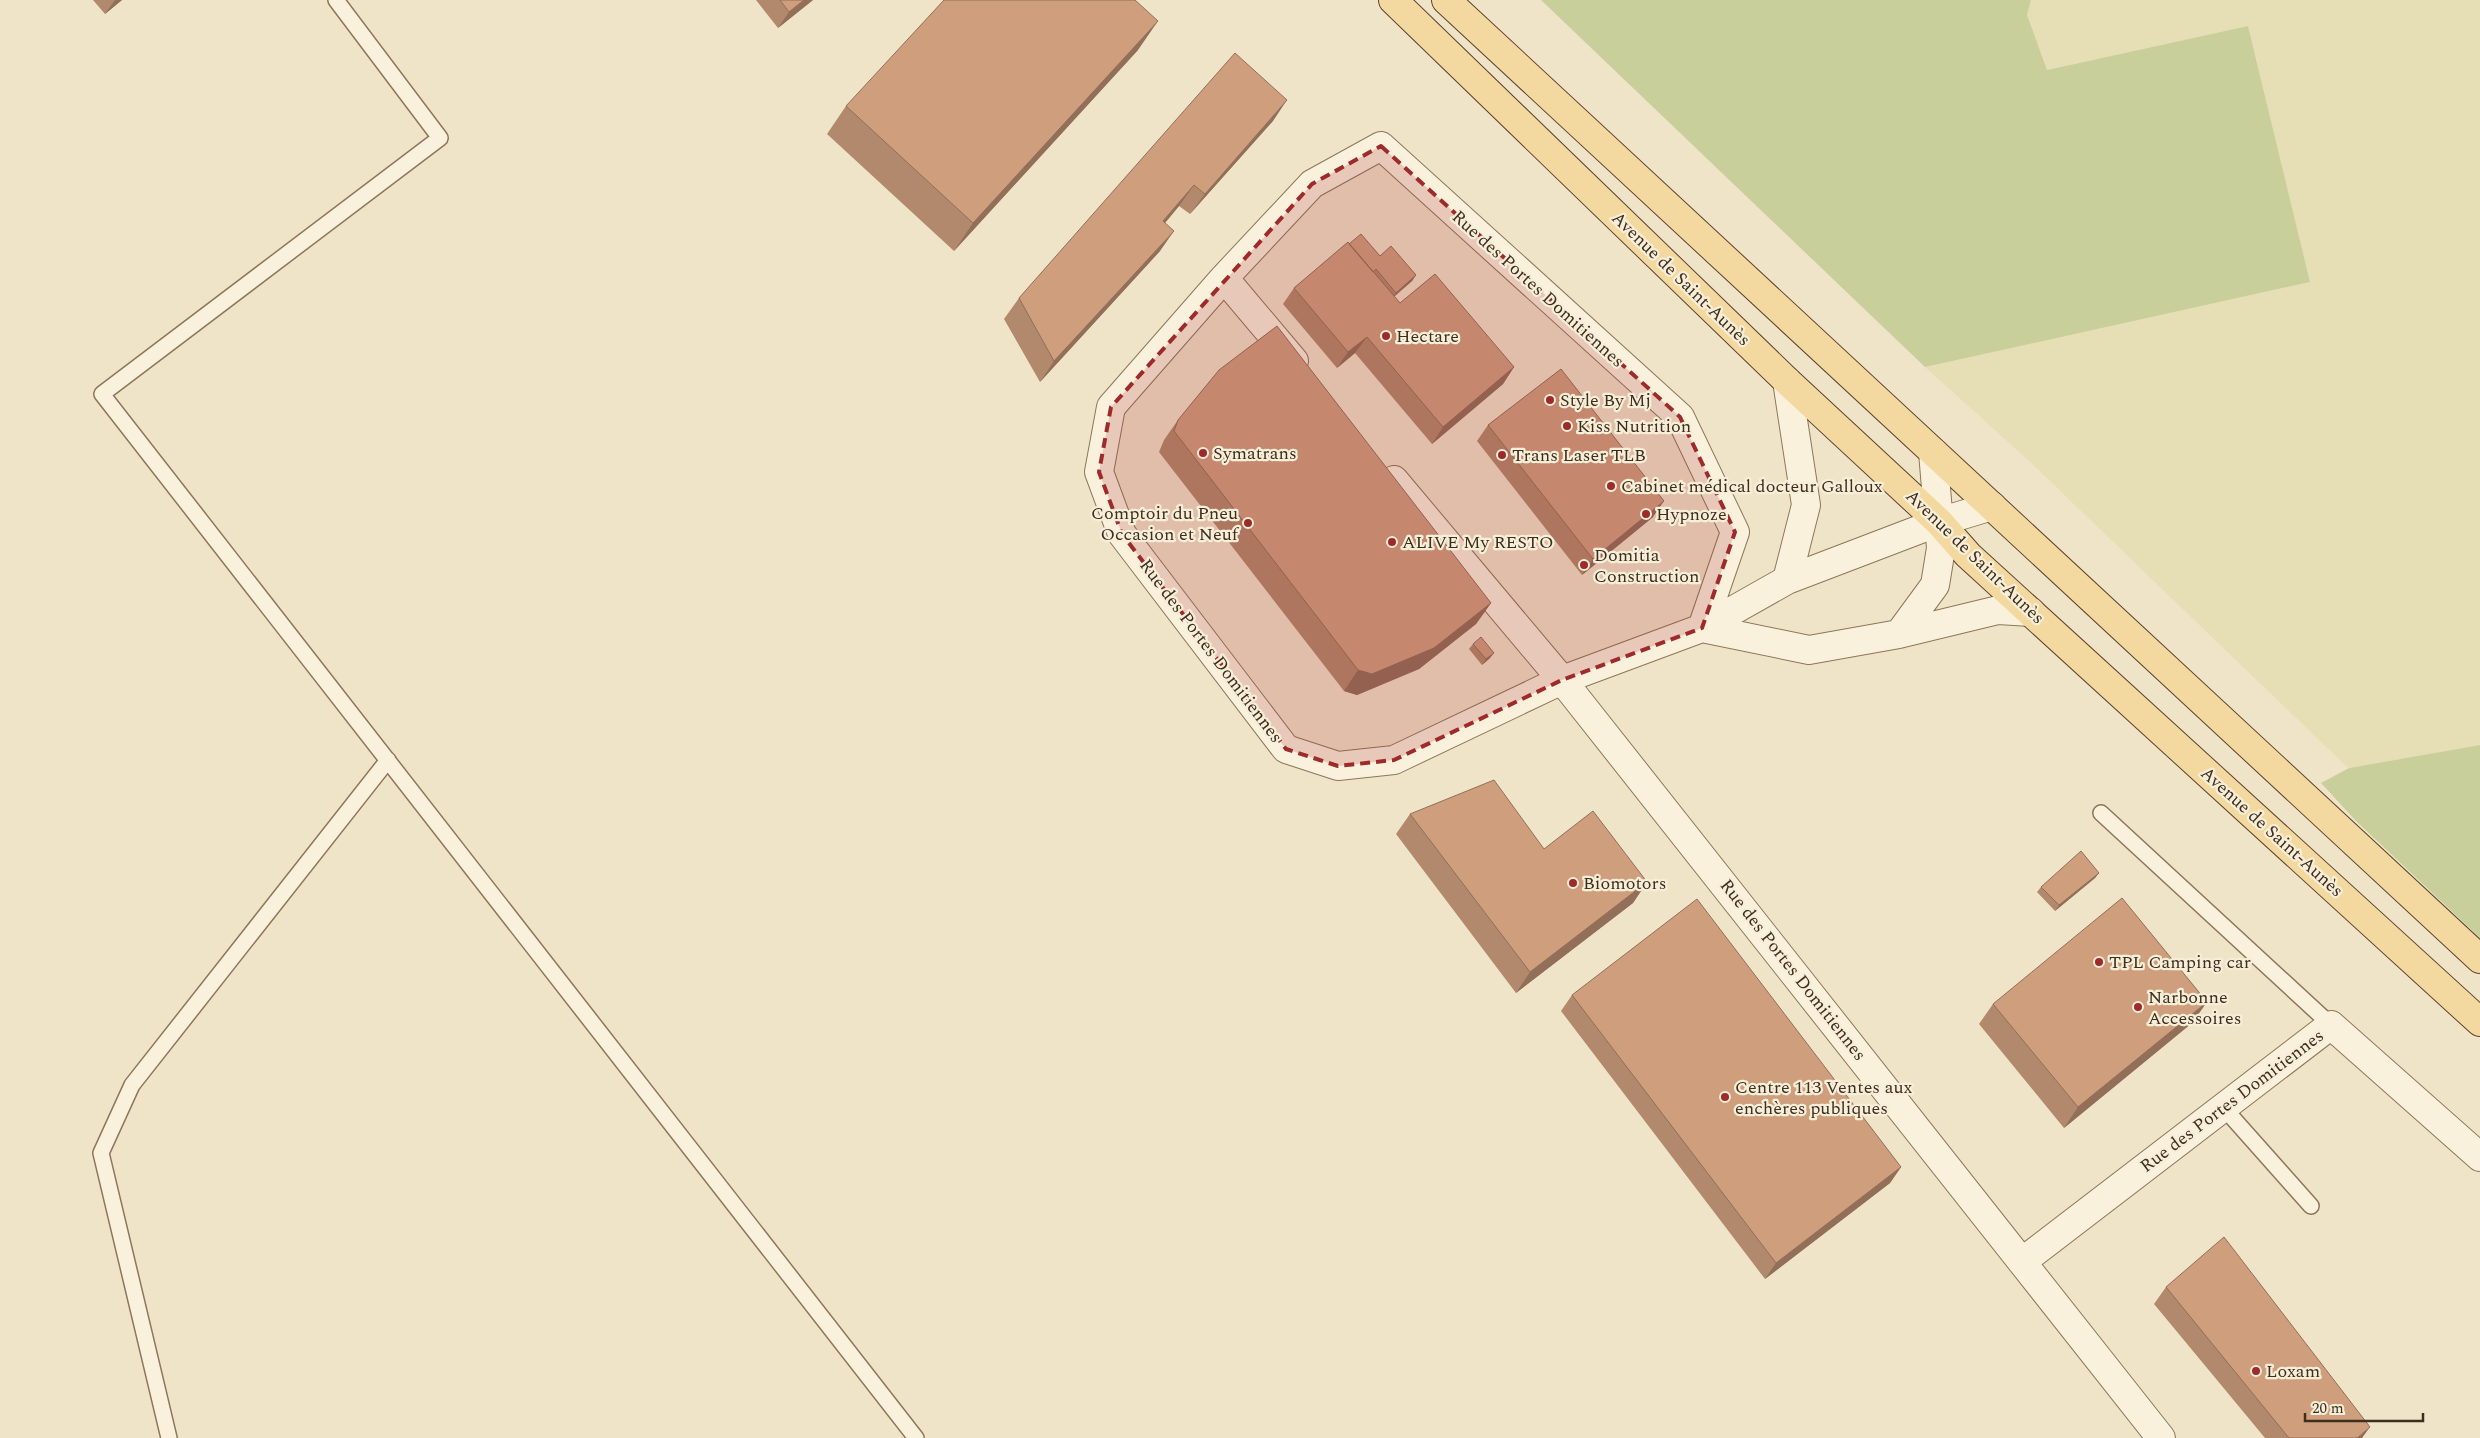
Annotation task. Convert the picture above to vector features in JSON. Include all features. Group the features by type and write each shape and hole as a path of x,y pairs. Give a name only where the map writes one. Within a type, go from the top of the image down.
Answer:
{"main road":[{"name":"Avenue de Saint-Aunès","path":"1393,0 1787,381 1939,522 1968,555 2480,1022"},
{"path":"1446,0 2480,958"}],"street":[{"name":"Rue des Portes Domitiennes","path":"1702,628 1735,532 1680,417 1381,146 1312,184 1224,278 1110,407 1099,472 1122,534 1286,749 1338,766 1394,760 1562,680 1702,628 1787,580 1939,522 1992,506"},
{"path":"1224,278 1307,377"},
{"path":"1787,381 1806,505 1787,580"},
{"path":"1899,634 1935,585 1941,548 1933,452"},
{"name":"Rue des Portes Domitiennes","path":"1377,460 1562,680 2162,1438"},
{"path":"1702,628 1809,650 1899,634 1998,610 2031,612"},
{"name":"Rue des Portes Domitiennes","path":"2023,1261 2331,1025 2480,1157"}],"lane":[{"path":"336,0 440,138 102,394 916,1438"},
{"path":"169,1438 101,1153 132,1085 388,760"},
{"path":"2101,813 2331,1025"},
{"path":"2223,1107 2311,1206"}],"highlighted area":[{"path":"1381,146 1680,417 1735,532 1702,628 1562,680 1394,760 1338,766 1286,749 1122,534 1099,472 1111,407 1312,184"}],"shaded area":[{"path":"2031,0 2480,0 2480,745 2348,768 2028,460 1925,367 2310,282 2248,26 2046,70 2027,15"}],"green space":[{"path":"1541,0 2031,0 2027,15 2047,70 2248,26 2310,282 1925,367"},
{"path":"2480,745 2480,938 2356,821 2321,783 2349,768"}],"building":[{"path":"780,0 804,0 789,12"},
{"path":"944,0 1135,0 1158,21 973,223 846,106"},
{"path":"1235,53 1287,100 1205,194 1194,185 1163,221 1174,231 1054,361 1019,298"},
{"path":"1361,234 1380,256 1391,246 1416,275 1396,293 1376,269 1373,272 1349,244"},
{"name":"Hectare","path":"1348,242 1400,303 1435,274 1514,367 1443,427 1367,337 1348,352 1294,288"},
{"path":"1277,326 1491,603 1434,648 1372,674 1358,670 1174,431 1178,420 1219,370"},
{"path":"1561,369 1664,501 1593,559 1488,425"},
{"path":"1481,637 1494,653 1486,659 1473,644"},
{"path":"1494,780 1544,849 1593,811 1647,882 1530,972 1410,814"},
{"path":"2081,851 2099,873 2059,905 2041,887"},
{"path":"2122,898 2207,1002 2078,1107 1993,1004"},
{"name":"Centre 113 Ventes aux enchères publiques","path":"1697,899 1901,1167 1776,1263 1572,995"},
{"name":"Loxam","path":"2224,1237 2370,1427 2357,1438 2289,1438 2166,1287"}],"place":[{"name":"Hectare","path":"1386,336"},
{"name":"Style By Mj","path":"1550,400"},
{"name":"Kiss Nutrition","path":"1567,426"},
{"name":"Symatrans","path":"1203,453"},
{"name":"Trans Laser TLB","path":"1502,455"},
{"name":"Cabinet médical docteur Galloux","path":"1611,486"},
{"name":"Hypnoze","path":"1646,514"},
{"name":"Comptoir du Pneu Occasion et Neuf","path":"1248,523"},
{"name":"ALIVE My RESTO","path":"1392,542"},
{"name":"Domitia Construction","path":"1584,565"},
{"name":"Biomotors","path":"1573,883"},
{"name":"TPL Camping car","path":"2099,962"},
{"name":"Narbonne Accessoires","path":"2138,1007"},
{"name":"Centre 113 Ventes aux enchères publiques","path":"1725,1097"},
{"name":"Loxam","path":"2256,1371"}]}
